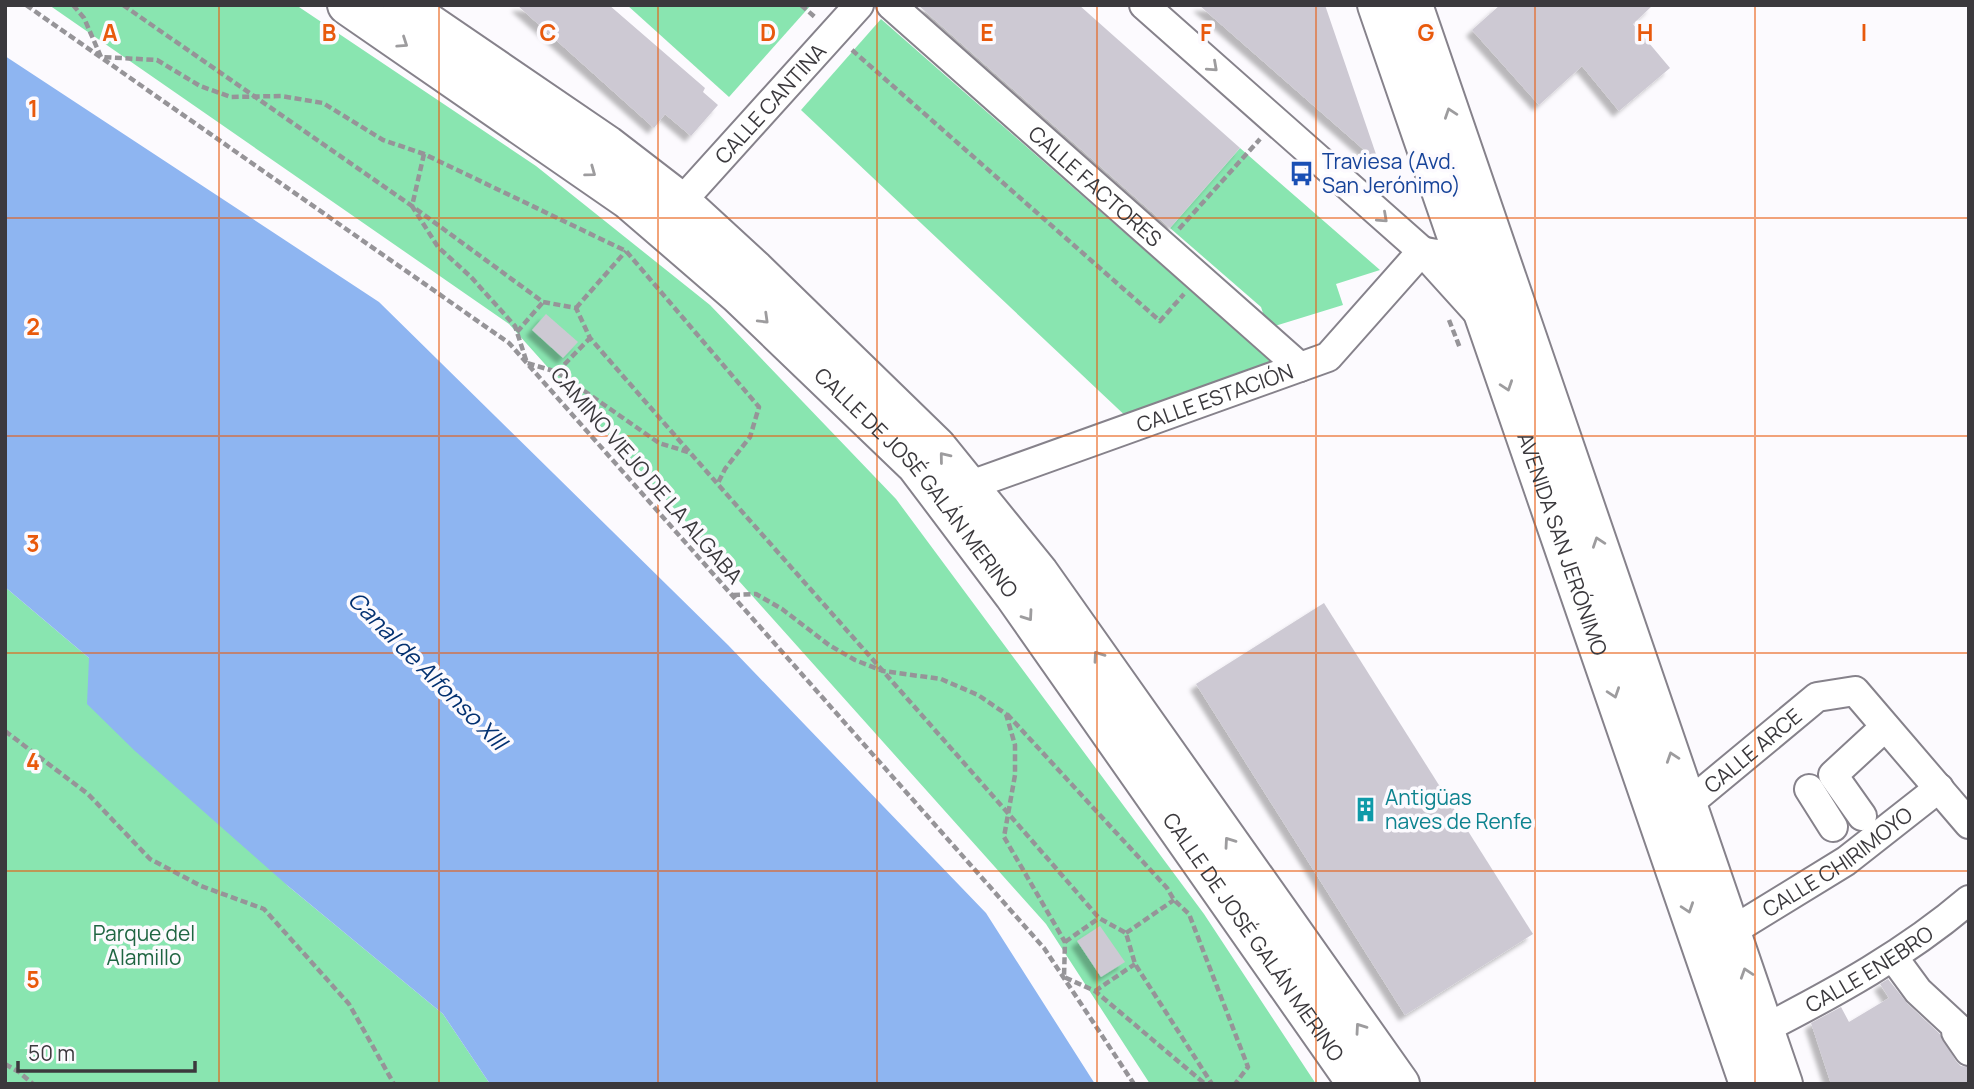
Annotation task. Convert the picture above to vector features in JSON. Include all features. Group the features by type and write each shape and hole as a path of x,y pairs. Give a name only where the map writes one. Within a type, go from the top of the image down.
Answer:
{"main road":[{"name":"CALLE DE JOSÉ GALÁN MERINO","path":"346,5 629,200 738,294 916,465 1014,595 1357,1084"},
{"name":"CALLE DE JOSÉ GALÁN MERINO","path":"402,5 607,145 681,202 936,446 1039,573 1400,1084"},
{"name":"AVENIDA SAN JERÓNIMO","path":"1377,5 1475,237 1688,804 1783,1084"},
{"name":"AVENIDA SAN JERÓNIMO","path":"1413,5 1475,237 1485,321 1749,1084"}],"street":[{"name":"CALLE CANTINA","path":"681,202 859,5"},
{"name":"CALLE FACTORES","path":"891,5 1162,248 1300,367"},
{"path":"1144,5 1422,251 1485,321"},
{"path":"1422,251 1442,256 1475,237"},
{"name":"CALLE ESTACIÓN","path":"968,486 1328,357 1422,251"},
{"name":"CALLE ARCE","path":"1688,804 1817,697 1855,691 1885,727"},
{"path":"1862,816 1833,775 1885,727 1969,824"},
{"name":"CALLE CHIRIMOYO","path":"1732,932 1846,861 1939,788"},
{"path":"1821,808 1846,793"},
{"name":"CALLE ENEBRO","path":"1764,1029 1893,957 1936,928 1969,900"},
{"path":"1893,957 1918,991 1959,1029 1956,1032 1969,1051"}],"path":[{"name":"CAMINO VIEJO DE LA ALGABA","path":"26,5 509,343 1044,948 1134,1084"},
{"path":"73,5 84,18 101,57 158,60 200,86 231,97 281,96 323,103 383,140 424,154 626,251 759,407 750,437 724,468 717,485"},
{"path":"123,5 412,206 543,302 576,308"},
{"path":"801,5 1160,321 1198,279"},
{"path":"1162,248 1275,122"},
{"path":"424,154 412,206 438,247 471,277 514,326 527,363 557,372 659,443 689,452"},
{"path":"576,308 626,251"},
{"path":"517,332 543,302"},
{"path":"576,308 590,338 717,485 1099,918 1126,933 1135,964 1212,1084"},
{"path":"557,372 590,338"},
{"path":"732,595 755,594 782,608 829,645 855,660 883,671 941,680 978,695 1006,714 1189,914 1248,1067 1235,1084"},
{"path":"1006,714 1015,745 1015,775 1004,837 1065,942 1064,977 1095,991 1205,1084"},
{"path":"5,731 88,794 150,859 201,886 264,909 349,1004 394,1084"},
{"path":"1126,933 1174,900"},
{"path":"1065,942 1099,918"},
{"path":"1095,991 1135,964"},
{"path":"5,1064 33,1084"}],"green space":[{"path":"49,5 296,5 536,166 710,305 896,499 1204,914 1316,1084 1150,1084 1046,924 509,324"},
{"path":"627,5 811,5 729,97"},
{"path":"881,19 1282,371 1132,422 801,110"},
{"path":"1240,148 1380,270 1336,284 1343,305 1268,328 1261,307 1170,228"},
{"name":"Parque del Alamillo","path":"5,587 89,658 288,886 443,1014 490,1084 5,1084"}],"water":[{"name":"Canal de Alfonso XIII","path":"5,56 379,302 728,645 986,913 1095,1084 490,1084 443,1014 288,886 135,751 87,704 89,658 5,587"}],"building":[{"path":"517,5 609,5 705,88 703,92 718,105 691,136 665,114 654,128"},
{"path":"918,5 1079,5 1240,148 1170,228"},
{"path":"1199,5 1325,5 1379,163"},
{"path":"1500,5 1653,5 1633,24 1670,68 1619,111 1582,66 1539,105 1472,30"},
{"path":"546,314 578,342 563,358 532,330"},
{"name":"Antigüas naves de Renfe","path":"1324,603 1533,934 1405,1015 1196,684"},
{"path":"1100,926 1125,962 1101,977 1077,941"},
{"path":"1888,979 1907,1003 1940,1034 1956,1061 1961,1066 1969,1067 1969,1084 1831,1084 1811,1023 1841,1007 1849,1022 1889,998 1880,984"}],"place":[{"name":"Traviesa (Avd. San Jerónimo)","path":"1302,173"},
{"name":"Antigüas naves de Renfe","path":"1365,809"}]}
